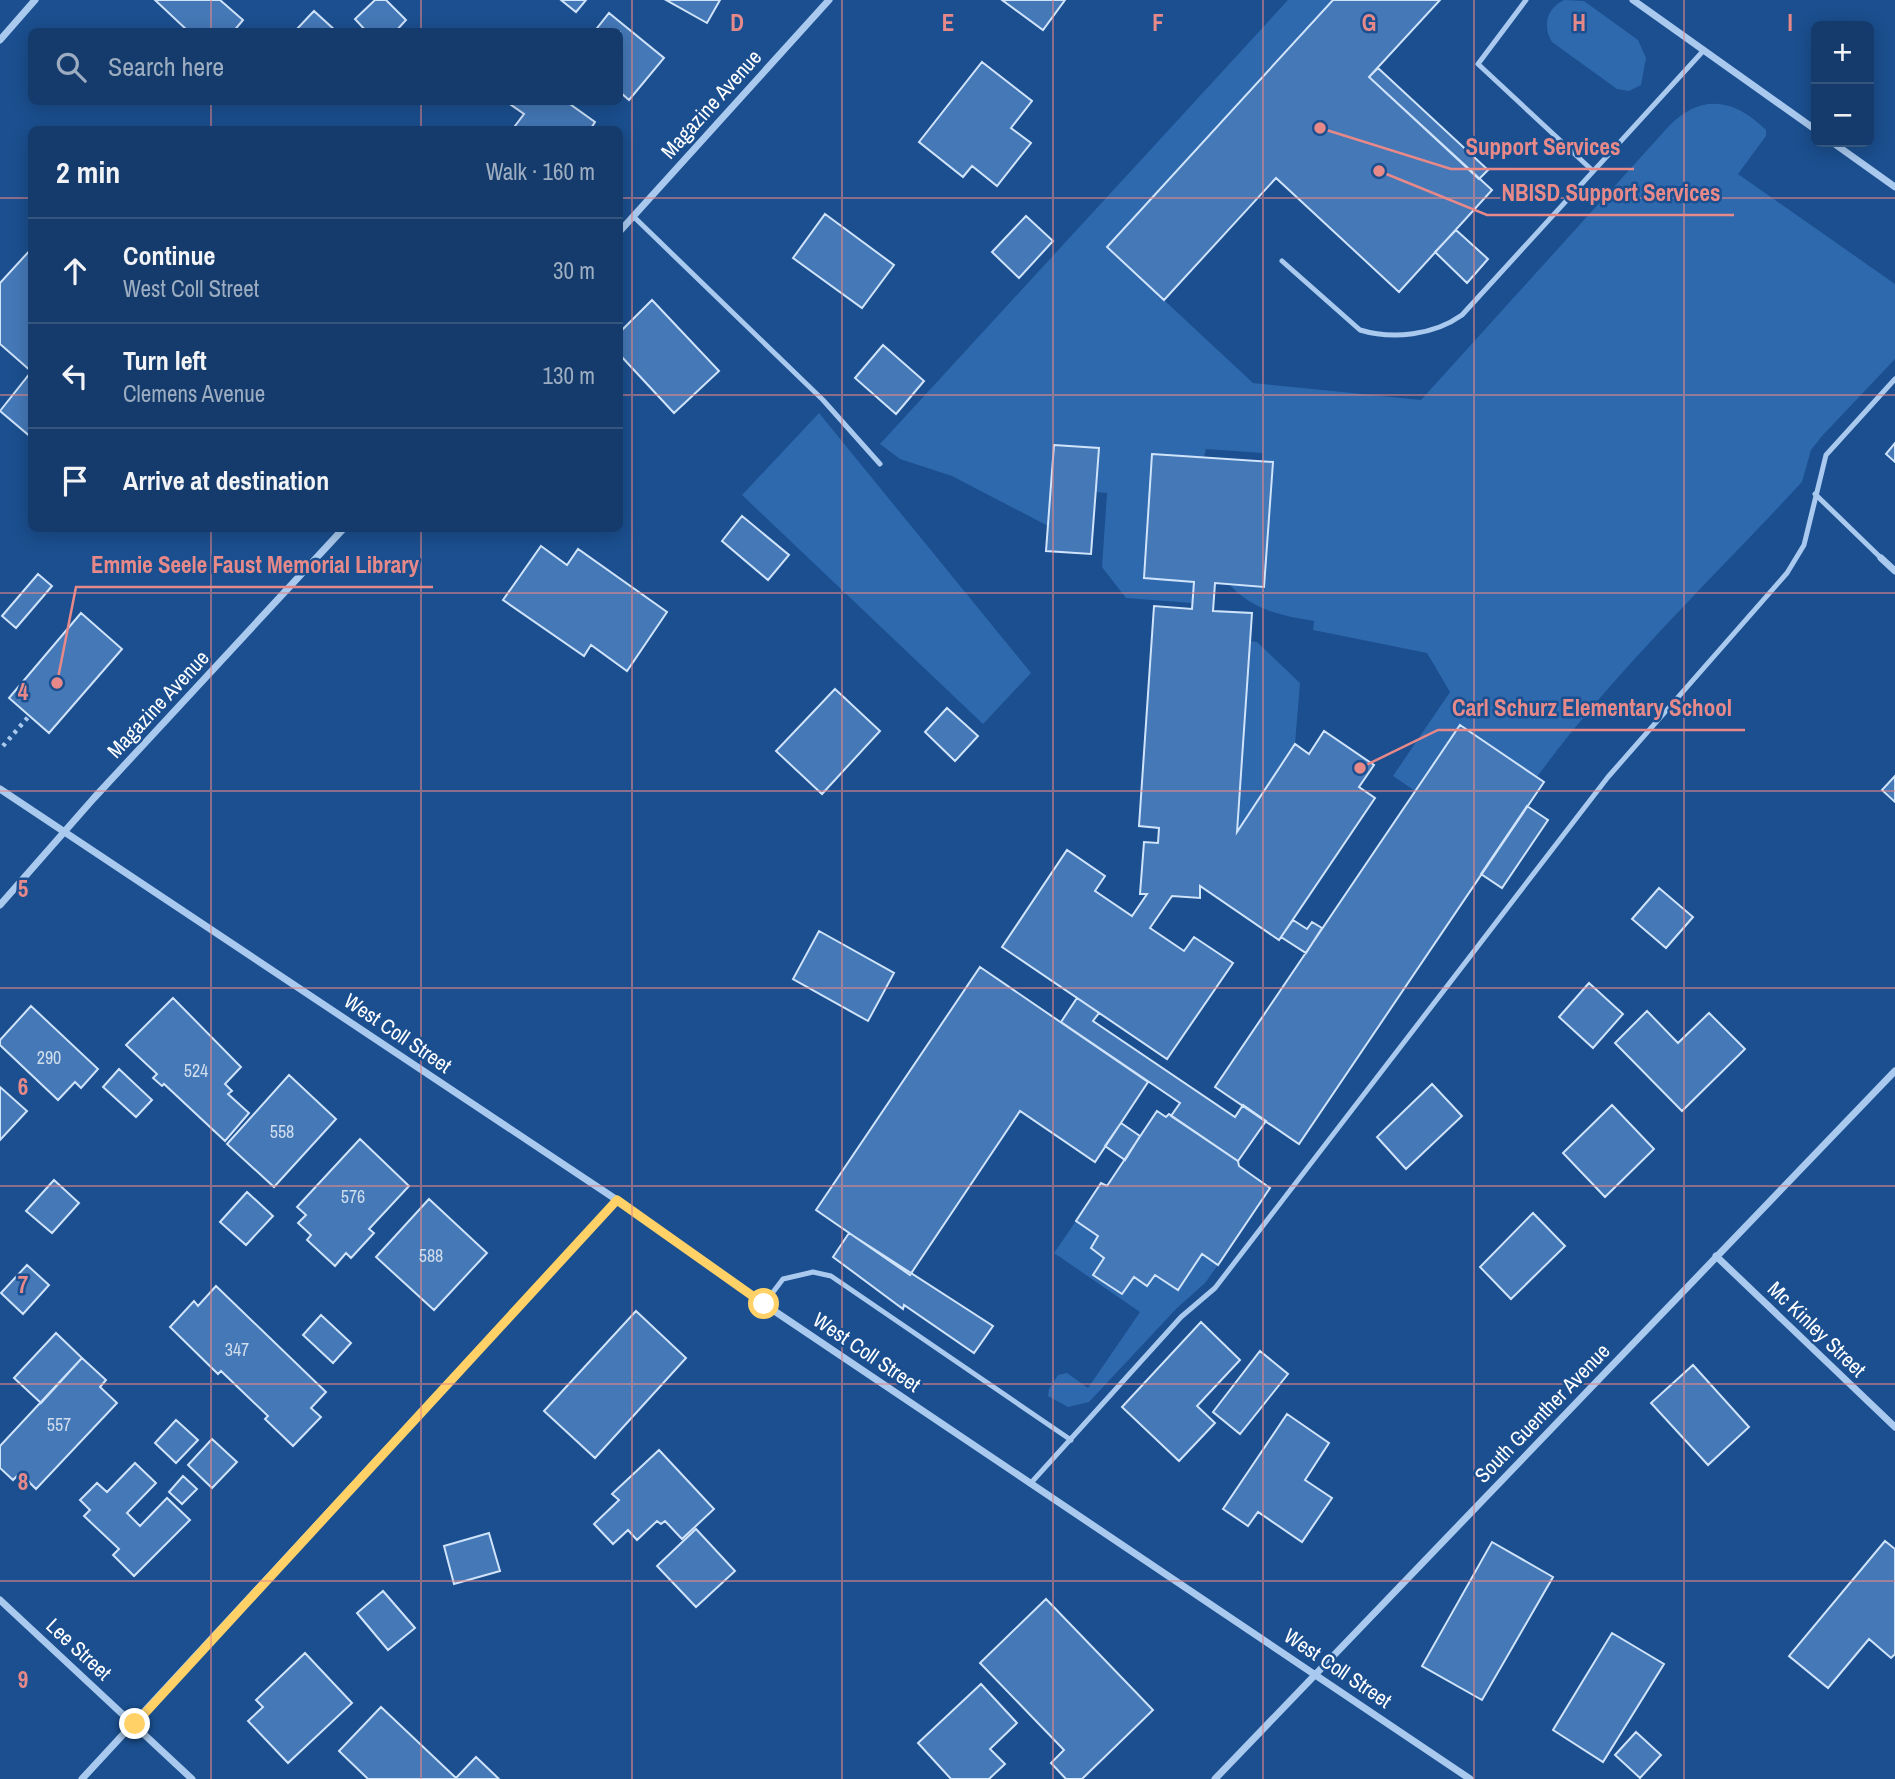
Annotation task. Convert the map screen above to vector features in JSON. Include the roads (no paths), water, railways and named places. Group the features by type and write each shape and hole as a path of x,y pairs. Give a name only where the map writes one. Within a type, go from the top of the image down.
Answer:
{"street":[{"path":"0,40 36,0"},
{"name":"Magazine Avenue","path":"623,228 829,0"},
{"path":"1633,0 1811,126"},
{"path":"1839,147 1895,187"},
{"name":"Magazine Avenue","path":"0,905 340,532"},
{"path":"1881,558 1895,571"},
{"name":"West Coll Street","path":"0,789 617,1200 764,1304 1470,1779"},
{"name":"South Guenther Avenue","path":"1215,1779 1318,1675 1895,1071"},
{"path":"82,1779 617,1200"},
{"name":"Mc Kinley Street","path":"1716,1256 1895,1427"},
{"name":"Lee Street","path":"0,1600 192,1779"}],"lane":[{"path":"1526,0 1478,64 1593,171"},
{"path":"1282,261 1360,330 1371,334 1437,330 1462,315 1704,50"},
{"path":"634,216 823,400 880,464"},
{"path":"1030,1484 1181,1317 1215,1288 1608,777 1787,573 1804,545 1821,465 1832,446 1895,379"},
{"path":"1815,494 1881,558"},
{"path":"764,1304 783,1279 813,1272 831,1276 1070,1440"}],"place":[{"name":"Support Services","path":"1320,128"},
{"name":"NBISD Support Services","path":"1379,171"},
{"name":"Emmie Seele Faust Memorial Library","path":"57,683"},
{"name":"Carl Schurz Elementary School","path":"1360,768"}]}
